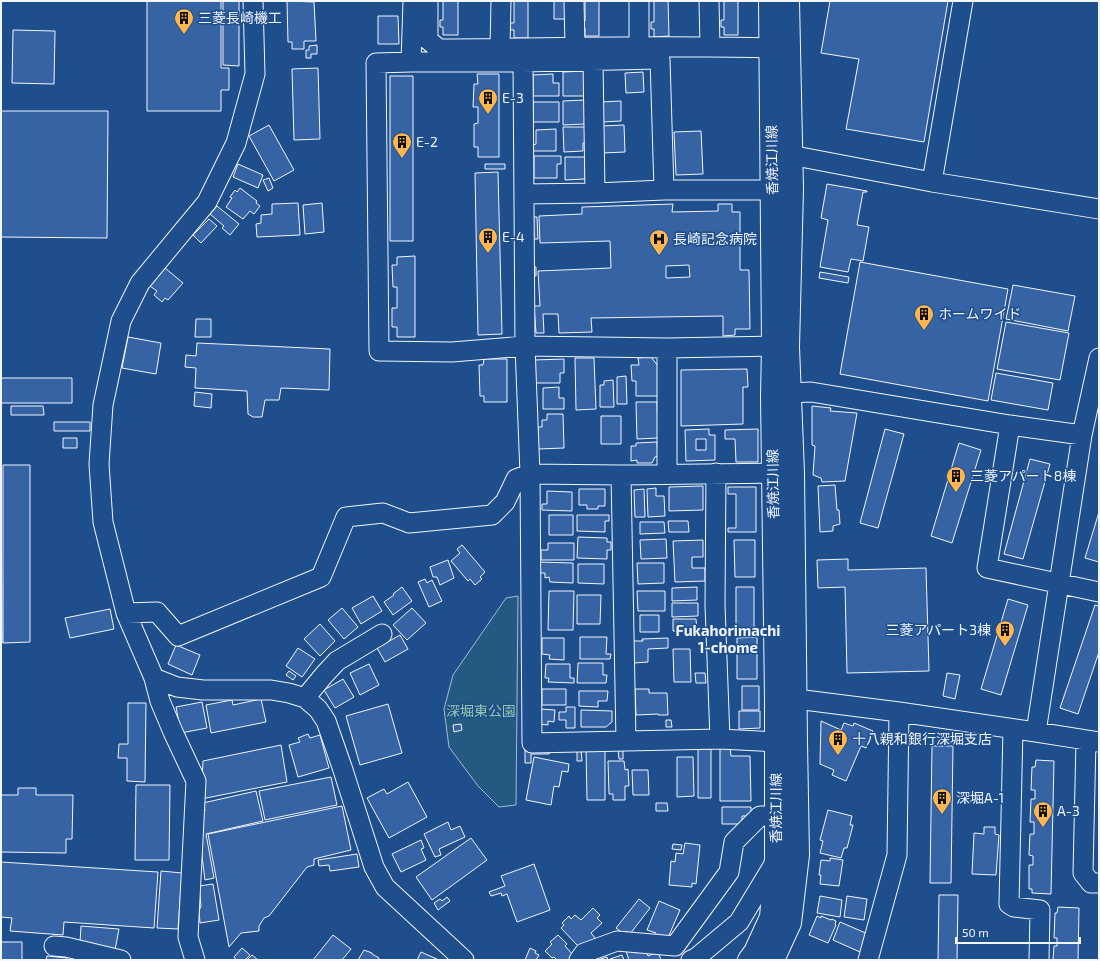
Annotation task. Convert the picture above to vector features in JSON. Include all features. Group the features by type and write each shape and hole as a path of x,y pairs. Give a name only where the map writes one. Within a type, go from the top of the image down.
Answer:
{"main road":[{"name":"香焼江川線","path":"770,1 770,48 782,190 781,346 772,396 783,473"},
{"name":"香焼江川線","path":"782,190 790,155 788,1"},
{"name":"香焼江川線","path":"773,960 790,923 798,855 786,742 783,473 790,393 781,346"},
{"name":"香焼江川線","path":"749,960 755,952 771,917 776,859 776,816 786,742"}],"street":[{"path":"195,960 188,936 196,781 160,701 154,678 126,613 103,522 99,464 103,405 121,321 140,283 207,202 236,143 255,74 253,1"},
{"path":"411,62 412,1"},
{"path":"428,1 428,40 439,49 710,46 770,48"},
{"path":"500,48 501,1"},
{"path":"574,1 575,47"},
{"path":"639,1 639,47"},
{"path":"709,1 710,46"},
{"path":"932,182 963,1"},
{"path":"664,190 660,59 376,63 379,351 452,352 525,346 667,348 781,346"},
{"path":"592,60 595,193"},
{"path":"523,62 525,346 530,474 532,743 720,739 786,742"},
{"path":"790,155 932,182 1099,209"},
{"path":"524,194 664,190 782,190"},
{"path":"667,348 667,474"},
{"path":"1036,732 1082,435 1099,358"},
{"path":"790,393 811,392 1010,425 1082,435"},
{"path":"1010,425 986,568 1099,592"},
{"path":"716,473 716,605 720,739"},
{"path":"126,613 157,612 178,636 321,577 346,517 383,513 408,523 492,515 505,502 516,479 530,474 620,475 783,473"},
{"path":"620,475 626,741"},
{"path":"305,698 337,661 382,634"},
{"path":"154,678 177,687 203,690 271,690 289,693 305,698 318,709 326,721 374,867 385,887 464,960"},
{"path":"786,700 899,712 1092,741 1083,873 1091,883 1099,883"},
{"path":"868,960 897,855 899,712"},
{"path":"1013,729 1009,904 1014,907 1040,910 1039,960"},
{"path":"579,960 584,953 617,941 675,946 729,872 734,842 760,816 776,816"},
{"path":"691,960 696,958 738,922 776,859 798,855"},
{"path":"54,946 66,947 121,960"}],"green space":[{"name":"深堀東公園","path":"518,596 516,805 499,807 478,786 449,747 444,709 453,675 506,598"}],"building":[{"name":"三菱長崎機工","path":"147,1 221,1 221,68 229,68 229,90 221,90 221,111 147,111"},
{"path":"223,1 239,1 239,66 223,65"},
{"path":"287,1 314,2 316,41 304,41 304,49 292,49 292,42 288,42"},
{"path":"443,1 458,1 458,35 443,35 443,27 440,27 440,20 443,20"},
{"path":"511,1 528,1 528,38 514,38 514,30 510,30 510,23 514,23 514,2"},
{"path":"554,1 565,1 565,19 554,19"},
{"path":"585,1 599,1 599,36 585,36 585,28 581,28 581,21 585,21"},
{"path":"654,1 668,1 669,36 654,37 654,29 651,29 651,22 654,22"},
{"path":"724,1 738,1 738,35 724,35 724,27 721,27 721,20 724,20"},
{"path":"830,1 948,1 924,142 846,129 859,59 821,53"},
{"path":"378,16 398,16 399,44 378,44"},
{"path":"13,30 55,31 54,84 12,83"},
{"path":"317,45 317,54 311,54 311,58 306,58 306,50 309,50 309,46"},
{"path":"318,68 320,139 294,140 292,69"},
{"path":"584,71 584,96 563,96 563,72"},
{"path":"643,72 644,92 626,93 625,73"},
{"name":"E-3","path":"477,74 499,74 499,157 478,157 478,147 474,147 474,124 478,123 478,107 473,107 474,84 478,84"},
{"path":"553,74 553,83 559,83 559,96 533,96 533,75"},
{"name":"E-2","path":"390,76 413,76 413,241 390,241"},
{"path":"585,100 585,124 563,125 563,101"},
{"path":"621,101 621,121 602,122 601,102"},
{"path":"533,102 559,102 559,122 533,122"},
{"path":"1,111 108,111 107,238 1,237"},
{"path":"269,125 294,170 274,181 249,136"},
{"path":"624,125 625,152 602,153 601,126"},
{"path":"563,127 586,127 586,142 583,143 583,151 564,152"},
{"path":"556,129 556,151 533,151 533,145 536,144 536,130"},
{"path":"701,131 703,174 676,175 674,132"},
{"path":"534,156 561,156 561,164 557,164 557,178 534,178"},
{"path":"565,157 585,157 585,179 565,180"},
{"path":"238,164 263,175 258,188 233,177"},
{"path":"485,164 505,164 505,169 485,169"},
{"name":"E-4","path":"498,172 502,334 478,335 475,173"},
{"path":"269,178 273,188 268,191 263,180"},
{"path":"827,184 867,191 863,192 857,225 869,227 863,261 851,259 848,272 820,267 828,220 821,218"},
{"path":"240,188 257,201 256,203 260,206 254,214 250,211 243,219 226,207 235,190 237,192"},
{"path":"298,203 300,235 257,237 256,224 261,223 261,215 272,214 272,204"},
{"path":"322,203 324,232 305,234 303,205"},
{"path":"673,204 672,212 718,211 718,204 732,204 732,212 740,212 740,270 749,270 750,329 735,329 735,335 723,336 723,316 591,318 592,332 559,333 558,314 543,314 544,333 536,333 534,306 540,306 538,271 611,268 610,241 540,243 539,216 582,214 582,207","holes":["689,265 690,277 666,278 666,266"]},
{"path":"217,206 239,224 230,235 222,228 224,226 210,214"},
{"path":"533,217 537,217 538,239 534,239"},
{"path":"209,219 217,226 201,243 193,235"},
{"path":"415,256 415,337 397,337 397,327 392,327 392,308 397,308 397,287 393,287 392,265 397,265 397,257"},
{"name":"ホームワイド","path":"860,262 1008,289 988,401 840,374"},
{"path":"533,267 536,267 536,276 533,275"},
{"path":"165,268 183,283 168,300 165,298 162,302 154,295 157,291 150,286"},
{"path":"820,272 849,277 848,283 819,278"},
{"path":"1013,285 1075,296 1068,331 1006,319"},
{"path":"196,319 211,319 211,337 195,337"},
{"path":"1006,322 1069,333 1060,380 997,369"},
{"path":"128,337 161,343 156,374 122,368"},
{"path":"197,343 330,349 329,390 281,388 279,400 265,400 262,417 253,417 248,414 247,391 195,388 196,368 185,367 186,355 196,356"},
{"path":"651,357 658,366 659,396 636,396 636,381 632,381 631,365 639,365 638,358"},
{"path":"575,358 594,358 596,409 576,410"},
{"path":"484,359 507,359 507,402 484,402 484,396 480,396 479,365 483,365"},
{"path":"564,359 564,373 560,373 560,383 535,383 534,360"},
{"path":"747,369 748,387 743,387 743,424 681,426 681,370"},
{"path":"996,373 1053,383 1048,410 991,400"},
{"path":"626,376 627,404 617,404 617,377"},
{"path":"1,378 72,378 72,403 1,403"},
{"path":"613,380 614,407 600,407 600,385 604,385 604,381"},
{"path":"559,387 559,398 564,398 564,409 543,409 543,388"},
{"path":"195,392 212,394 211,408 194,406"},
{"path":"636,402 657,402 658,438 637,439"},
{"path":"11,406 43,406 44,415 11,415"},
{"path":"812,406 831,408 830,411 857,413 845,481 822,482 821,478 813,475 815,446 812,445"},
{"path":"547,414 563,414 564,448 538,449 538,427 542,427 542,420 547,420"},
{"path":"601,416 621,416 621,444 601,444"},
{"path":"54,422 90,422 90,431 54,431"},
{"path":"709,429 709,435 715,435 715,460 686,461 685,430","holes":["696,439 706,439 706,450 696,450"]},
{"path":"758,429 758,462 736,462 735,439 725,439 725,430"},
{"path":"885,429 904,434 878,528 860,523"},
{"path":"63,438 77,438 77,448 63,448"},
{"path":"657,442 658,456 655,457 652,463 637,463 637,460 631,461 631,446 636,446 636,443"},
{"name":"三菱アパート8棟","path":"959,443 981,450 952,543 931,536"},
{"path":"1030,459 1050,464 1023,559 1004,554"},
{"path":"1,465 2,643 1,643"},
{"path":"3,465 30,465 30,642 3,643"},
{"path":"835,485 840,524 833,526 833,531 820,532 818,486"},
{"path":"703,486 703,510 669,511 669,487"},
{"path":"728,487 756,487 756,532 728,532 728,528 736,528 736,494 728,494"},
{"path":"656,488 656,496 664,496 665,516 648,517 647,489"},
{"path":"579,489 605,489 605,506 598,506 598,509 587,509 587,505 579,505"},
{"path":"644,489 645,517 635,517 634,490"},
{"path":"547,491 572,492 572,511 542,510 542,504 547,504"},
{"path":"1099,512 1099,562 1085,558"},
{"path":"549,515 573,515 573,535 549,535"},
{"path":"577,515 609,515 609,521 605,521 605,532 577,531"},
{"path":"668,521 688,521 689,532 669,532"},
{"path":"640,522 664,522 665,533 640,534"},
{"path":"578,537 607,538 607,542 611,542 611,550 607,550 607,559 577,558"},
{"path":"666,539 667,558 641,559 640,540"},
{"path":"703,540 703,557 692,557 692,568 705,568 705,581 675,582 673,541"},
{"path":"734,540 755,540 755,577 735,577"},
{"path":"548,543 574,543 574,560 541,560 541,550 548,550"},
{"path":"462,545 485,572 480,577 482,579 475,585 470,579 468,581 451,561 460,553 457,549"},
{"path":"848,559 848,570 926,568 929,671 847,673 845,587 818,588 817,560"},
{"path":"448,560 454,578 440,585 437,577 433,577 430,567"},
{"path":"537,562 573,563 573,583 550,582 549,577 545,578 545,573 537,573"},
{"path":"637,563 664,563 664,583 638,584"},
{"path":"578,564 604,564 604,584 578,583"},
{"path":"425,579 427,583 432,580 442,601 429,607 418,582"},
{"path":"402,587 412,601 393,615 384,602"},
{"path":"697,587 697,600 672,601 672,588"},
{"path":"736,587 754,587 754,628 736,628"},
{"path":"549,591 574,591 573,630 548,630"},
{"path":"637,591 665,591 665,611 638,611"},
{"path":"577,595 601,595 600,624 577,624"},
{"path":"373,596 382,611 361,624 352,608"},
{"name":"三菱アパート3棟","path":"1008,599 1028,605 1001,695 981,689"},
{"path":"672,603 698,603 698,616 672,617"},
{"path":"1095,605 1099,606 1099,652 1078,714 1060,708"},
{"path":"342,608 358,627 344,639 328,620"},
{"path":"412,608 426,623 407,640 393,625"},
{"path":"110,609 114,629 70,638 65,618"},
{"path":"640,615 659,615 659,632 640,632"},
{"path":"673,619 696,619 697,631 673,631"},
{"path":"320,624 335,641 320,656 304,639"},
{"path":"400,635 408,649 385,662 377,648"},
{"path":"580,637 607,637 606,654 611,654 610,659 580,659"},
{"path":"757,637 757,679 737,679 737,638"},
{"path":"542,638 564,638 564,660 549,659 550,655 542,654"},
{"path":"668,638 668,648 648,649 648,662 634,663 633,641 643,641 642,639"},
{"path":"176,645 200,655 192,675 168,664"},
{"path":"298,648 315,659 302,677 286,666"},
{"path":"673,649 690,649 691,682 674,682"},
{"path":"578,663 603,663 603,675 607,675 606,683 577,683"},
{"path":"369,664 379,685 360,695 350,673"},
{"path":"546,664 570,664 570,678 574,678 574,683 548,682 549,678 545,678"},
{"path":"289,671 296,676 293,680 286,675"},
{"path":"695,673 705,673 706,683 696,683"},
{"path":"947,673 960,675 955,699 943,696"},
{"path":"343,679 354,697 335,708 324,690"},
{"path":"742,686 759,686 759,710 742,710"},
{"path":"542,689 566,689 566,705 542,705"},
{"path":"635,689 649,689 649,693 667,693 668,715 636,715"},
{"path":"579,691 608,691 607,701 598,701 598,707 579,706"},
{"path":"261,699 266,722 211,733 206,705 232,700 233,705"},
{"path":"202,702 207,728 181,733 176,707"},
{"path":"128,703 146,703 145,782 127,781 127,758 118,758 119,744 128,744"},
{"path":"388,704 402,753 360,765 346,716"},
{"path":"566,707 575,707 575,728 566,728 566,720 559,720 559,712 566,712"},
{"path":"540,709 555,710 554,722 548,721 548,725 540,724"},
{"path":"581,710 612,711 612,722 606,727 581,727"},
{"path":"739,711 760,711 760,728 739,729"},
{"path":"666,720 671,720 672,727 666,727"},
{"name":"十八親和銀行深堀支店","path":"821,721 841,730 844,723 853,726 854,723 873,731 866,748 861,746 846,781 832,775 834,770 820,764"},
{"path":"461,724 462,730 454,732 453,725"},
{"path":"308,734 310,738 320,735 329,768 298,777 289,745 300,742 298,738"},
{"path":"281,745 287,782 201,799 203,761"},
{"name":"深堀A-1","path":"932,746 953,746 951,883 930,883"},
{"path":"586,747 605,747 605,800 587,800"},
{"path":"720,747 730,747 731,756 750,756 751,801 720,801"},
{"path":"525,749 550,749 549,754 531,754 531,763 525,763"},
{"path":"577,749 581,749 582,761 577,761"},
{"path":"698,749 711,749 711,798 698,798"},
{"path":"618,750 623,750 623,759 619,759"},
{"path":"534,757 569,764 568,772 562,771 559,787 554,786 551,805 526,800"},
{"path":"677,757 693,757 694,796 677,797"},
{"name":"A-3","path":"1036,760 1054,761 1051,894 1032,893 1032,889 1029,889 1029,865 1033,865 1033,856 1029,855 1030,834 1034,834 1034,822 1030,822 1031,799 1035,799 1035,790 1031,790 1032,767 1035,767"},
{"path":"608,761 624,761 625,770 628,769 629,786 625,786 625,800 613,800 613,794 609,794"},
{"path":"632,770 648,770 649,795 633,795"},
{"path":"331,777 337,805 265,820 259,791"},
{"path":"408,782 427,817 389,838 367,798 384,789 387,794"},
{"path":"136,785 170,785 169,860 135,860"},
{"path":"18,788 36,788 36,795 73,795 72,839 66,839 66,853 1,852 1,795 18,795"},
{"path":"256,791 263,821 206,834 214,878 205,880 199,833 201,819 205,810 203,803"},
{"path":"656,803 667,803 668,811 656,811"},
{"path":"342,806 351,850 314,859 314,865 307,867 269,916 264,918 259,926 259,931 241,933 229,947 208,834"},
{"path":"722,807 751,807 751,816 742,816 742,824 722,824"},
{"path":"828,810 852,816 850,825 853,825 847,848 844,848 841,858 820,853 823,841 820,840"},
{"path":"448,822 451,830 460,826 465,837 439,849 441,855 435,857 424,834"},
{"path":"984,827 995,827 995,834 999,835 996,875 972,874 974,833 984,834"},
{"path":"471,838 487,860 432,900 416,877"},
{"path":"421,840 424,848 421,849 426,860 401,872 392,854"},
{"path":"685,843 700,845 696,884 692,883 692,887 669,885 671,861 675,862 676,853 683,854"},
{"path":"673,844 682,845 681,850 672,849"},
{"path":"357,854 359,867 330,871 329,865 319,866 318,860"},
{"path":"830,858 843,860 839,886 820,884 821,875 819,875 821,860 830,861"},
{"path":"1,862 158,872 154,928 64,922 63,935 10,931 12,918 1,917"},
{"path":"534,864 550,910 517,922 507,894 502,896 501,893 491,896 489,892 505,886 501,876"},
{"path":"161,871 182,873 178,929 157,928"},
{"path":"213,884 219,920 200,923 199,911 201,906 199,886"},
{"path":"939,895 958,895 957,960 938,960"},
{"path":"820,896 842,900 840,917 817,913"},
{"path":"847,896 867,899 864,920 844,917"},
{"path":"447,897 450,901 438,910 434,903 440,899 442,901"},
{"path":"639,899 650,908 630,934 626,931 624,934 616,928"},
{"path":"659,901 680,910 667,940 655,935 656,933 647,930"},
{"path":"1058,907 1079,908 1078,960 1053,960 1054,946 1057,946 1057,938 1054,938 1055,913 1057,913"},
{"path":"593,908 600,915 597,918 602,923 591,933 595,938 585,947 581,943 578,946 561,928 564,925 562,923 569,916 571,919 575,915 581,920"},
{"path":"817,916 836,921 836,925 828,943 809,935"},
{"path":"840,922 868,934 860,952 833,940"},
{"path":"81,926 119,929 115,950 80,942"},
{"path":"333,935 351,949 342,960 313,960"},
{"path":"558,935 567,944 565,946 574,956 570,960 557,960 554,957 552,958 545,951 552,944 550,942"},
{"path":"1,942 22,942 22,960 1,960"},
{"path":"242,948 250,955 245,960 236,960 234,957"},
{"path":"530,948 536,951 535,953 539,955 536,960 525,960"},
{"path":"633,949 635,953 645,949 648,956 658,952 661,960 629,960 626,951"},
{"path":"364,950 372,953 379,958 379,960 358,960"},
{"path":"421,952 439,960 417,960"},
{"path":"252,955 258,960 247,960"},
{"path":"622,955 624,960 610,959"},
{"path":"47,956 67,958 67,960 46,960"},
{"path":"607,957 608,960 597,960"}],"place":[{"name":"三菱長崎機工","path":"184,35"},
{"name":"E-3","path":"488,115"},
{"name":"E-2","path":"402,159"},
{"name":"E-4","path":"488,254"},
{"name":"長崎記念病院","path":"659,256"},
{"name":"ホームワイド","path":"924,331"},
{"name":"三菱アパート8棟","path":"956,493"},
{"name":"三菱アパート3棟","path":"1005,647"},
{"name":"十八親和銀行深堀支店","path":"838,756"},
{"name":"深堀A-1","path":"942,815"},
{"name":"A-3","path":"1043,828"}],"district":[{"name":"Fukahorimachi 1-chome","path":"728,640"}]}
